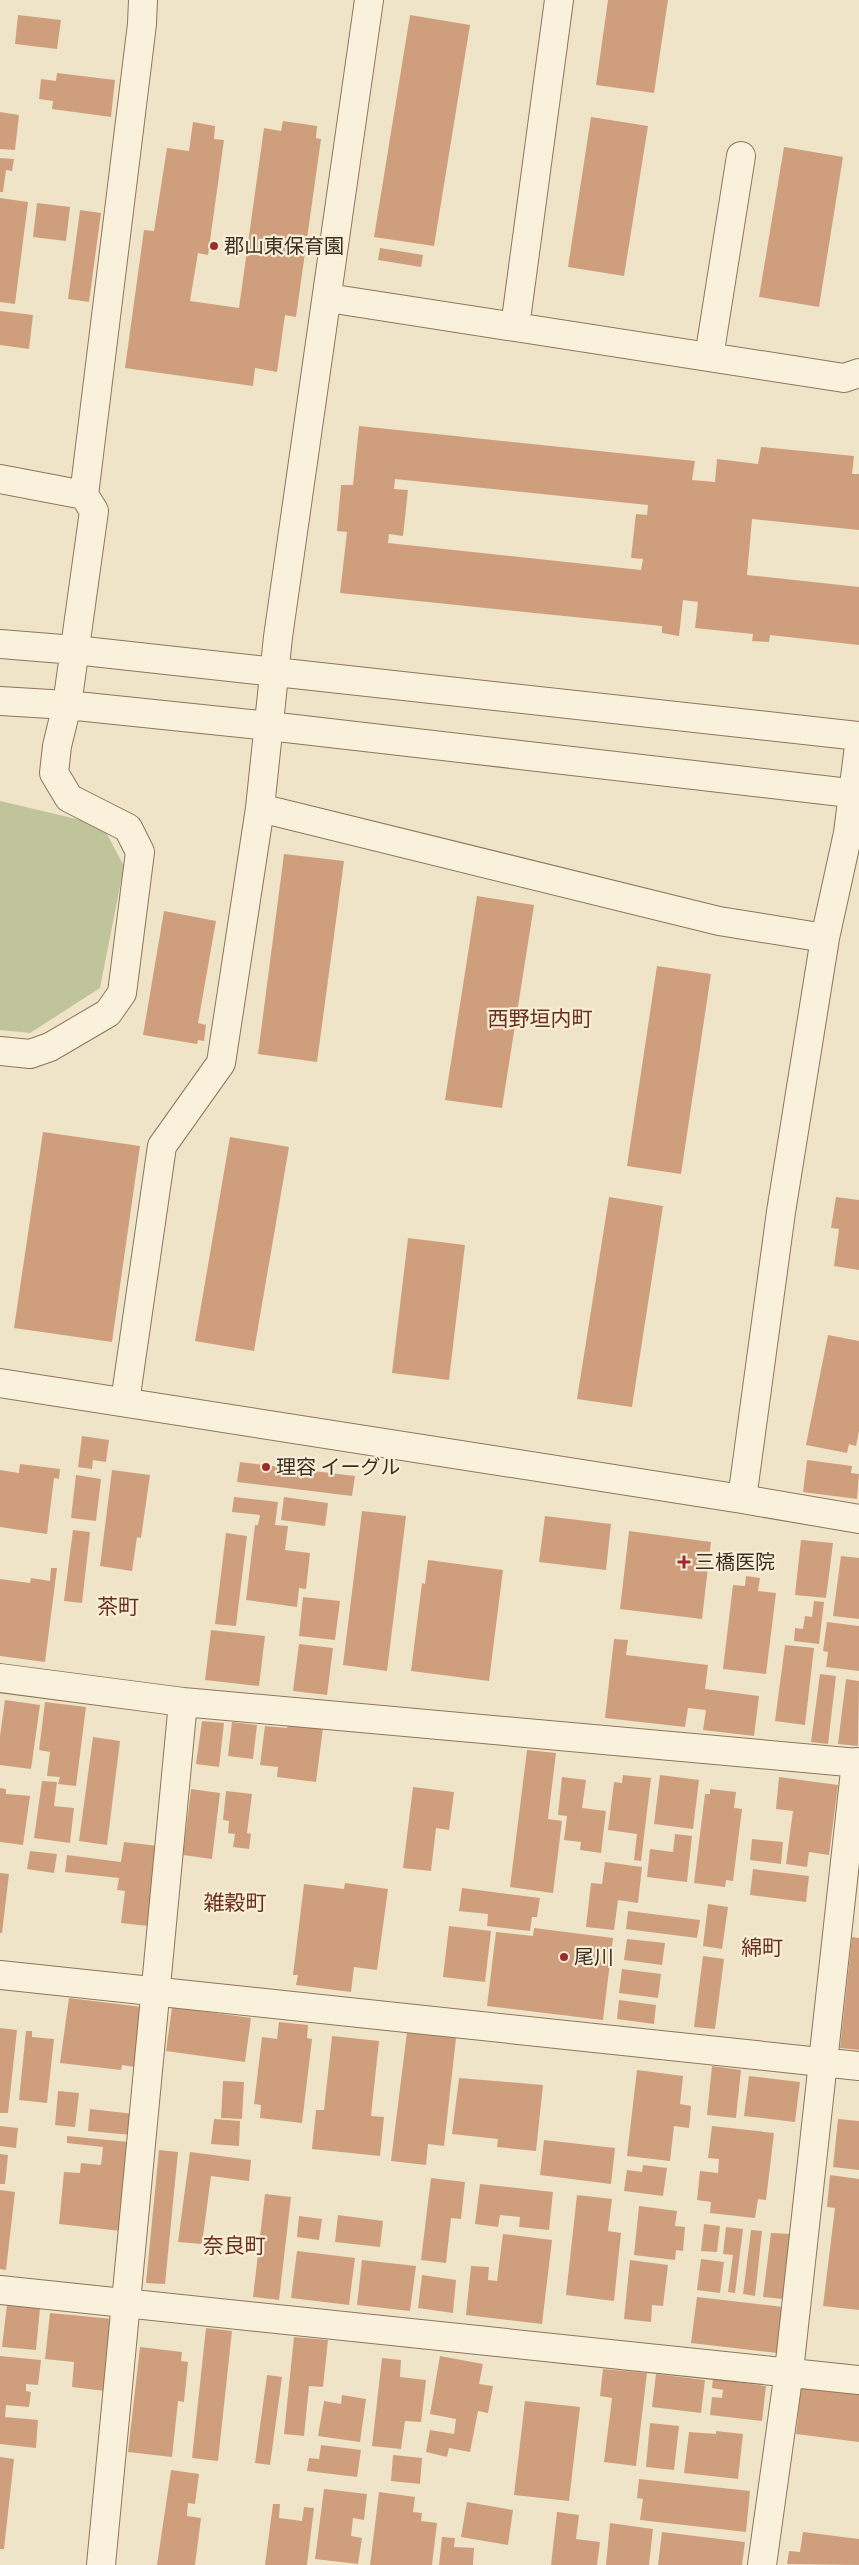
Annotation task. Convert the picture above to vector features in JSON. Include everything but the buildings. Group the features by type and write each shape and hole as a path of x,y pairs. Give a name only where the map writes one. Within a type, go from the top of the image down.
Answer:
{"street":[{"path":"0,1051 30,1054 50,1048 108,1013 122,994 140,852 128,828 69,798 54,773 57,746 67,705 76,650 94,511 84,495 141,34 142,0"},
{"path":"125,1402 162,1146 221,1063 260,808 275,672 369,0"},
{"path":"515,327 559,0"},
{"path":"709,357 740,156"},
{"path":"328,298 844,378 859,373"},
{"path":"0,478 84,495"},
{"path":"0,644 76,650 859,736"},
{"path":"0,701 67,705 269,726 856,793"},
{"path":"742,1499 781,1212 825,938 856,793 859,746"},
{"path":"260,808 719,921 825,938"},
{"path":"0,1383 859,1519"},
{"path":"0,1678 183,1702 858,1763 788,2371 762,2565"},
{"path":"101,2565 124,2302 183,1702"},
{"path":"0,1975 859,2066"},
{"path":"0,2290 788,2371 859,2380"}],"green space":[{"path":"0,801 102,825 124,866 100,988 30,1033 0,1030"}],"place":[{"name":"郡山東保育園","path":"214,246"},
{"name":"理容 イーグル","path":"266,1467"},
{"name":"三橋医院","path":"684,1562"},
{"name":"尾川","path":"564,1957"}],"district":[{"name":"西野垣内町","path":"540,1019"},
{"name":"茶町","path":"118,1607"},
{"name":"雑穀町","path":"235,1903"},
{"name":"綿町","path":"762,1948"},
{"name":"奈良町","path":"234,2246"}]}
